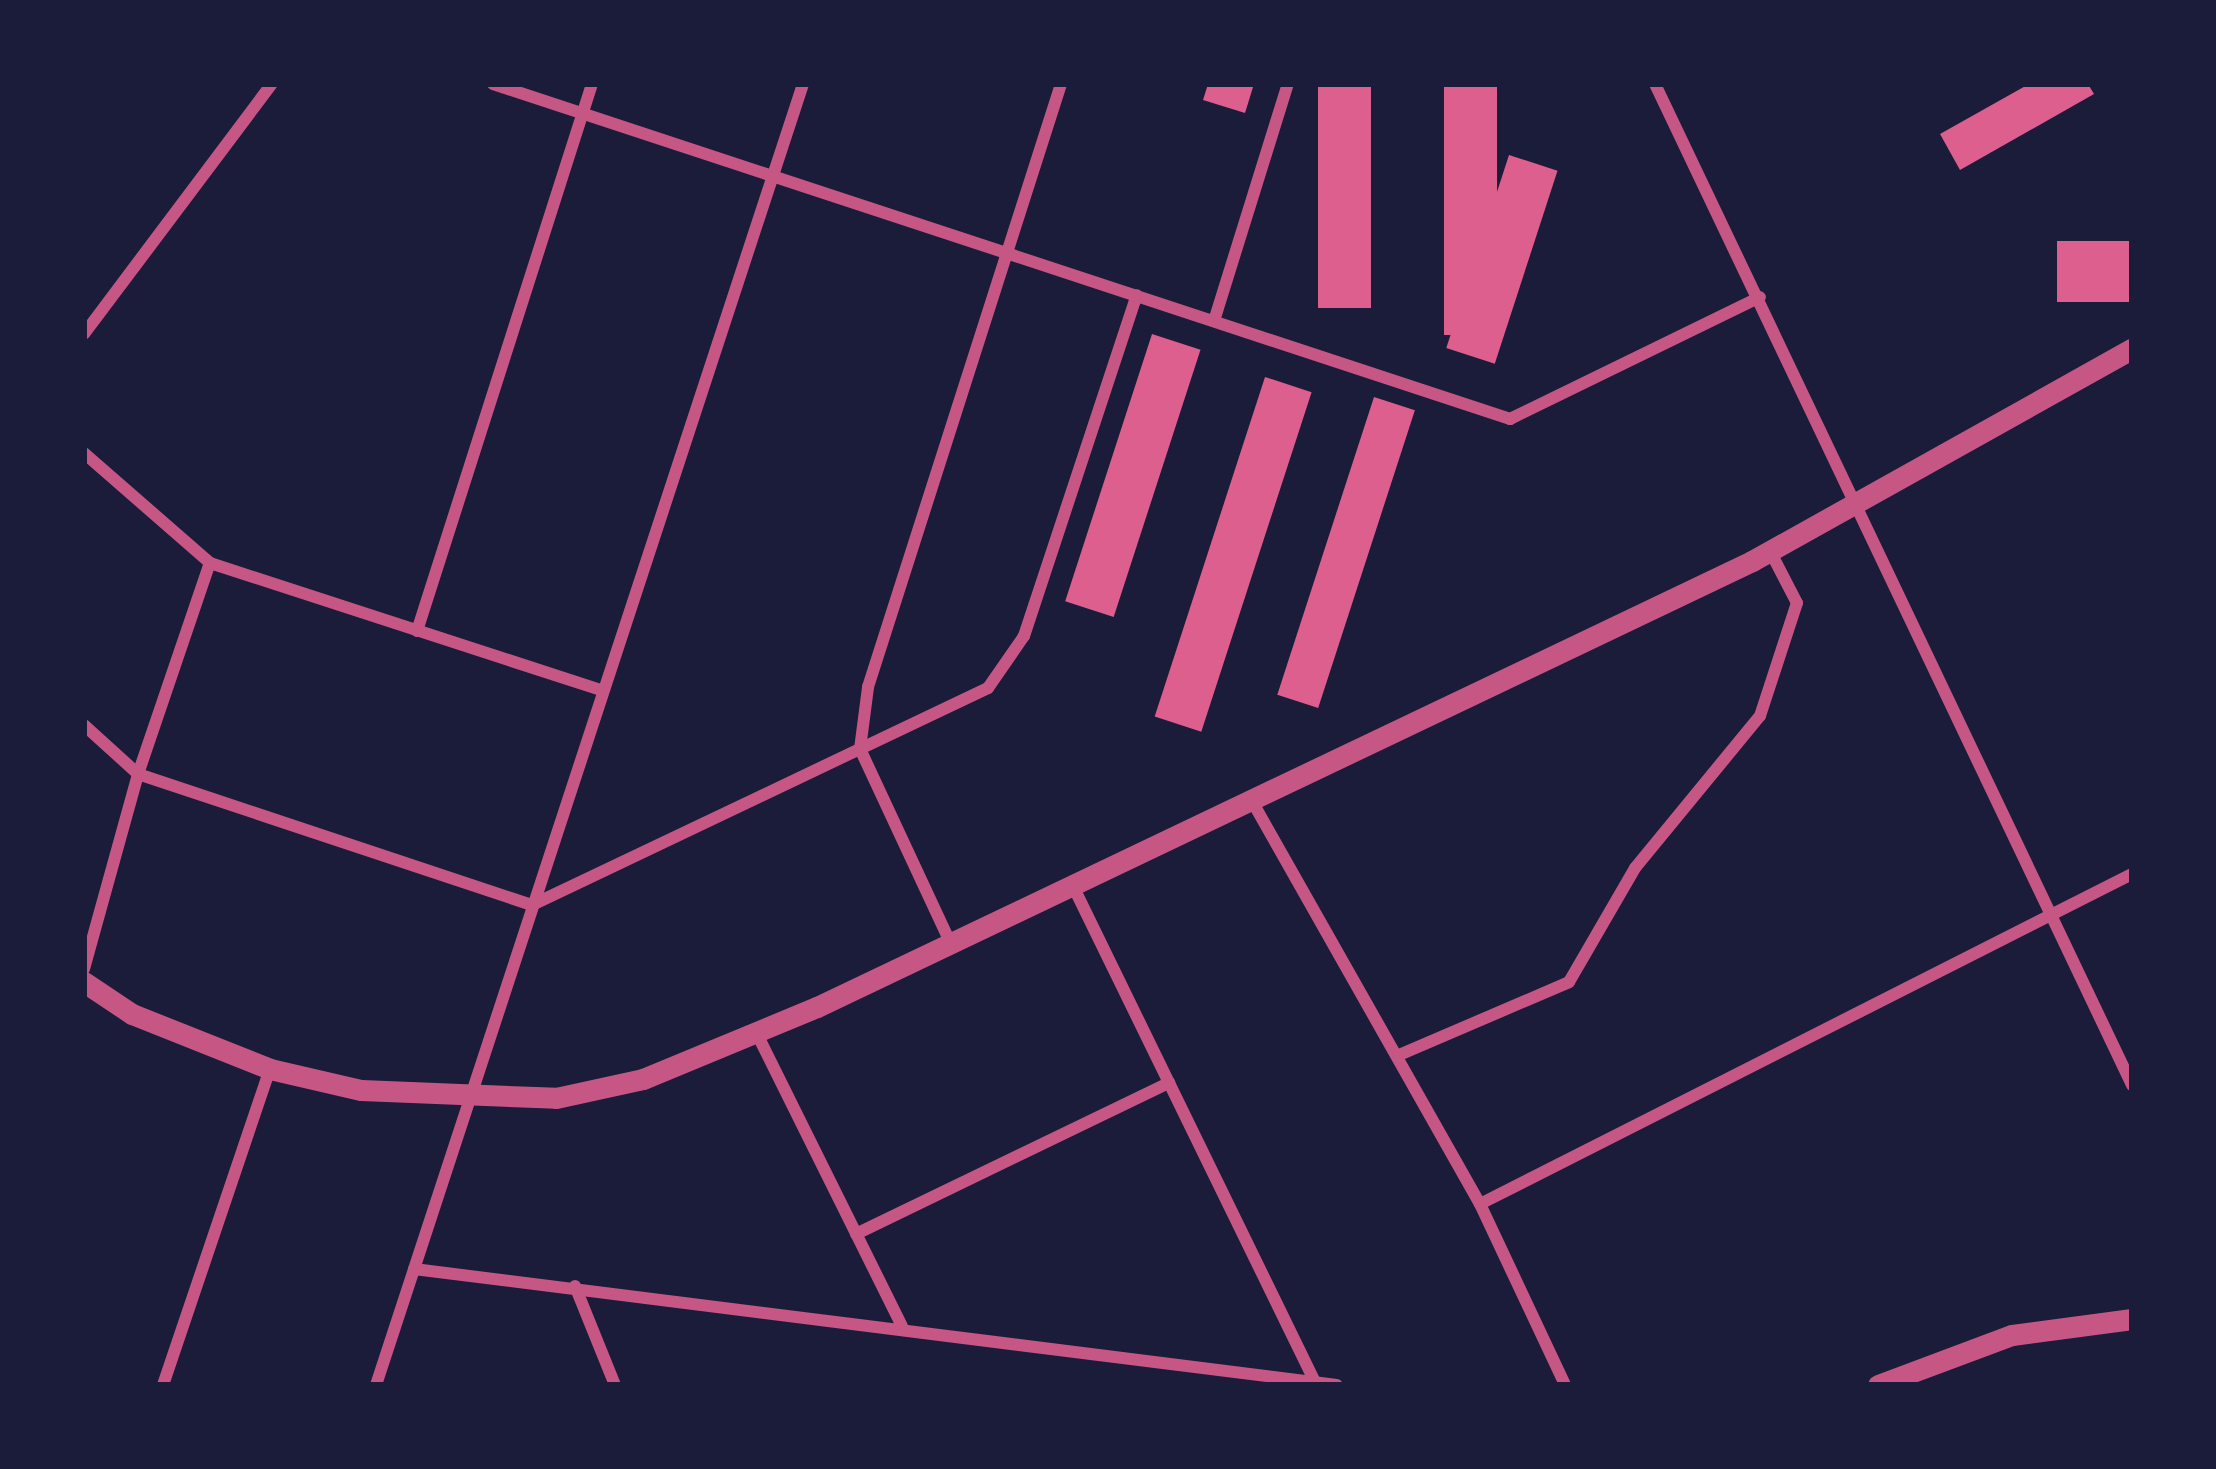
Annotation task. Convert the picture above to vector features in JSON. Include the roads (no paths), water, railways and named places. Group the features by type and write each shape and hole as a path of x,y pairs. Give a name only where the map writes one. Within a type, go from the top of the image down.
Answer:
{"street":[{"path":"84,334 272,84"},
{"path":"493,84 1510,418 1760,297"},
{"path":"417,631 592,84"},
{"path":"376,1385 802,84"},
{"path":"951,944 860,749 868,686 1061,84"},
{"path":"1214,321 1288,84"},
{"path":"1655,84 1860,501 2132,1085"},
{"path":"84,725 138,774 532,905 988,688 1024,636 1136,295"},
{"path":"84,982 132,1014 269,1069 361,1090 556,1098 643,1079 951,944 1770,551 2132,349"},
{"path":"84,453 210,562 603,691"},
{"path":"1399,1054 1569,982 1636,868 1760,716 1797,603 1770,551"},
{"path":"84,969 138,774 210,562"},
{"path":"1252,801 1480,1204 1564,1385"},
{"path":"1480,1204 2132,874"},
{"path":"1073,886 1314,1380"},
{"path":"756,1032 902,1326"},
{"path":"163,1385 269,1069"},
{"path":"856,1234 1169,1083"},
{"path":"414,1268 902,1326 1337,1385"},
{"path":"574,1286 603,1339 615,1385"},
{"path":"1878,1385 2012,1335 2132,1318"}]}
